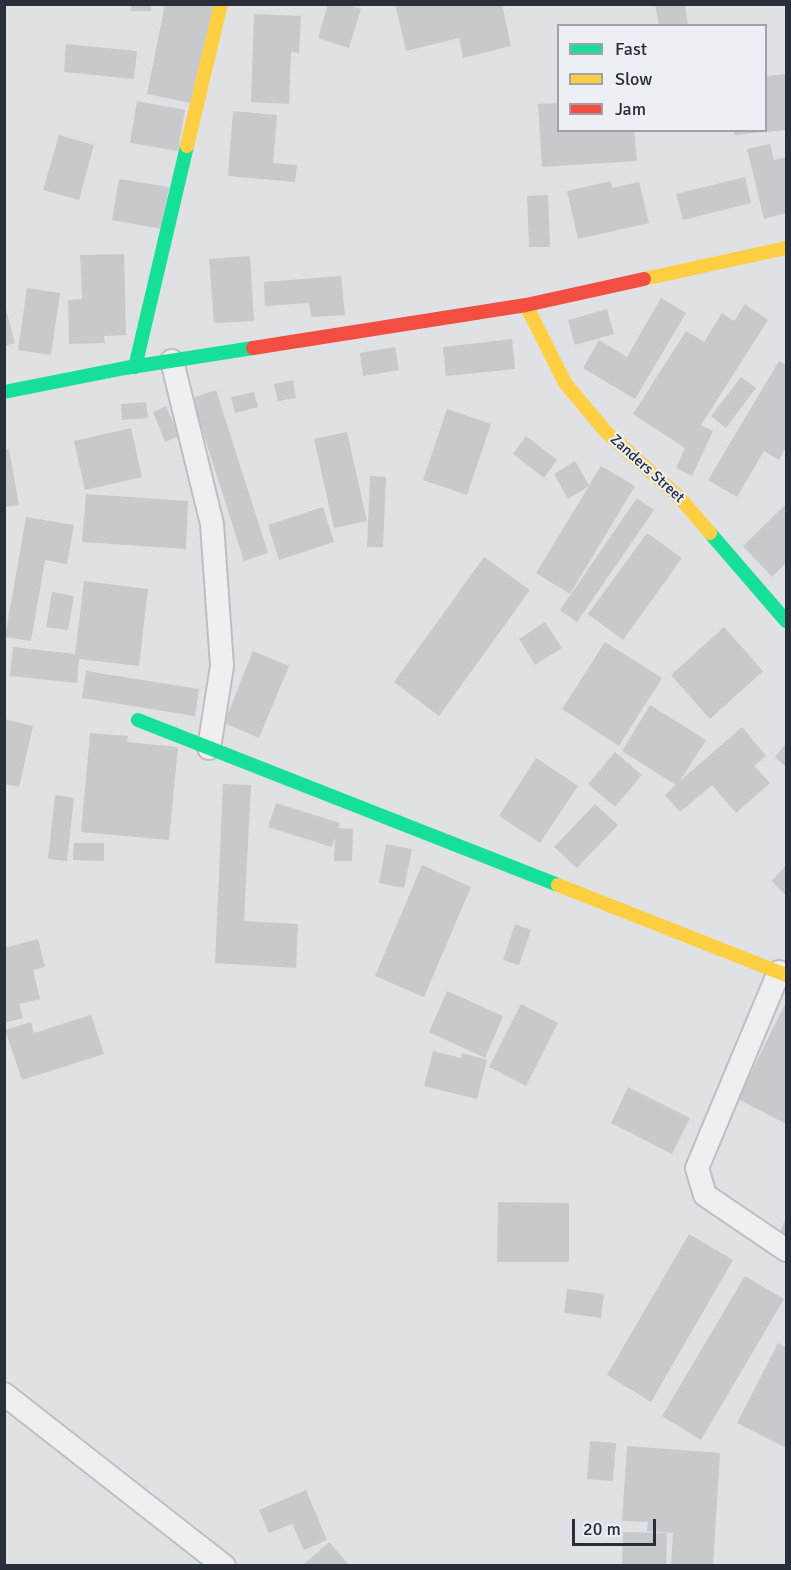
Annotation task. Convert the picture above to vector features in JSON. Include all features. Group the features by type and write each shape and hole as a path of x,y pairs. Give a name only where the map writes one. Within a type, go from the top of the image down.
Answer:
{"street":[{"path":"135,367 221,4"},
{"path":"4,392 135,367 526,305 786,248"},
{"name":"Zanders Street","path":"526,305 565,383 606,432 681,499 786,621"},
{"path":"172,361 212,524 222,666 209,748"},
{"path":"138,720 783,973 697,1168 705,1195 786,1250"},
{"path":"4,1394 224,1566"}],"building":[{"path":"165,4 215,4 195,104 147,94"},
{"path":"328,4 346,4 361,9 349,48 318,38"},
{"path":"395,4 502,4 511,46 463,58 459,38 406,51"},
{"path":"655,4 685,4 688,24 659,24"},
{"path":"131,5 151,5 151,11 131,11"},
{"path":"254,14 301,16 299,53 291,52 289,104 251,102"},
{"path":"66,44 137,51 134,79 64,72"},
{"path":"786,74 786,130 767,132 767,76"},
{"path":"137,101 185,110 178,151 130,143"},
{"path":"557,103 557,132 634,132 637,161 542,167 538,104"},
{"path":"233,111 277,115 273,163 297,165 295,182 228,176"},
{"path":"734,132 765,132 734,135"},
{"path":"59,135 94,145 79,200 43,190"},
{"path":"770,144 774,160 786,157 786,213 764,219 747,149"},
{"path":"745,177 751,203 683,220 676,194"},
{"path":"119,179 169,187 162,229 112,220"},
{"path":"611,181 612,188 639,182 649,223 578,239 567,191"},
{"path":"548,195 550,247 529,247 527,196"},
{"path":"124,254 126,335 104,336 105,343 69,344 68,300 82,299 80,255"},
{"path":"250,256 254,321 214,323 209,259"},
{"path":"341,276 345,315 311,317 309,303 265,306 264,282"},
{"path":"27,288 60,293 51,355 18,350"},
{"path":"661,298 686,313 635,399 583,368 599,340 627,357"},
{"path":"4,303 15,343 4,346"},
{"path":"745,304 768,320 701,425 713,431 692,476 676,468 685,448 633,414 686,331 704,342 722,313 734,321"},
{"path":"607,309 614,334 575,345 568,320"},
{"path":"512,339 515,369 446,376 443,347"},
{"path":"395,347 399,370 363,376 360,353"},
{"path":"779,361 786,365 786,447 779,460 764,451 737,497 708,480"},
{"path":"741,377 756,388 726,428 711,416"},
{"path":"293,380 296,398 278,401 274,384"},
{"path":"216,390 268,553 244,561 192,398"},
{"path":"254,392 258,407 235,413 231,397"},
{"path":"146,402 148,418 122,420 121,404"},
{"path":"166,406 179,436 165,442 153,412"},
{"path":"447,409 491,424 467,495 423,480"},
{"path":"131,428 142,477 85,490 74,441"},
{"path":"347,432 367,521 334,528 314,439"},
{"path":"526,436 557,460 544,478 513,454"},
{"path":"9,449 19,505 4,507 4,450"},
{"path":"575,461 589,485 601,466 635,486 570,594 536,573 589,486 568,499 554,474"},
{"path":"370,476 386,477 383,547 367,547"},
{"path":"86,494 188,501 186,549 82,542"},
{"path":"637,498 654,510 577,622 560,610"},
{"path":"786,504 786,563 772,577 743,546"},
{"path":"323,507 334,542 279,560 268,525"},
{"path":"26,517 74,525 67,564 45,560 31,641 5,637"},
{"path":"647,533 682,558 623,640 588,614"},
{"path":"484,557 530,590 439,716 394,682"},
{"path":"84,581 148,589 139,666 79,659 77,683 10,676 13,647 75,654"},
{"path":"52,592 74,596 68,630 46,627"},
{"path":"545,622 562,648 535,665 519,639"},
{"path":"724,627 763,671 710,719 671,675"},
{"path":"605,642 662,678 619,746 562,709"},
{"path":"253,651 289,666 259,738 224,723"},
{"path":"86,671 199,689 195,716 82,698"},
{"path":"650,705 706,740 680,781 742,727 766,756 754,766 770,783 736,813 712,785 680,812 665,795 676,785 622,751"},
{"path":"4,719 33,726 19,787 4,784"},
{"path":"90,733 128,736 127,742 178,747 169,840 81,832"},
{"path":"786,743 786,767 775,757"},
{"path":"615,752 642,775 615,807 588,784"},
{"path":"536,758 578,786 540,843 499,816"},
{"path":"223,784 251,785 244,921 298,924 296,968 215,963"},
{"path":"55,795 74,798 67,861 48,859"},
{"path":"276,803 340,823 338,828 353,829 352,861 334,861 335,837 332,847 268,827"},
{"path":"595,804 618,825 577,868 554,847"},
{"path":"74,843 104,843 104,861 73,860"},
{"path":"386,844 412,849 404,888 379,883"},
{"path":"422,865 471,887 424,997 375,976"},
{"path":"786,865 786,896 772,881"},
{"path":"515,924 531,930 519,965 503,960"},
{"path":"38,939 45,967 33,970 40,999 19,1004 23,1018 4,1023 4,948"},
{"path":"447,991 503,1016 485,1058 429,1032"},
{"path":"786,1002 786,1124 738,1099"},
{"path":"521,1004 558,1023 526,1086 489,1067"},
{"path":"91,1015 104,1054 22,1080 5,1030 31,1022 34,1033"},
{"path":"433,1051 461,1058 462,1053 487,1060 477,1099 424,1086"},
{"path":"628,1087 690,1118 672,1154 611,1123"},
{"path":"498,1202 569,1203 569,1262 497,1262"},
{"path":"786,1217 786,1236 780,1233"},
{"path":"689,1234 733,1260 651,1402 607,1375"},
{"path":"745,1276 784,1299 701,1440 662,1416"},
{"path":"567,1289 604,1294 601,1318 564,1313"},
{"path":"778,1343 786,1347 786,1448 737,1423"},
{"path":"590,1441 616,1443 613,1481 587,1479"},
{"path":"627,1446 720,1453 713,1566 671,1566 673,1533 647,1531 648,1522 622,1521"},
{"path":"306,1490 327,1540 304,1550 292,1524 269,1533 259,1510"},
{"path":"623,1532 667,1533 666,1566 622,1566"},
{"path":"329,1542 350,1566 302,1566"}],"traffic: fast":[{"path":"135,367 187,146"},
{"path":"4,392 125,368 253,348"},
{"path":"710,533 786,621"},
{"path":"138,720 558,885"}],"traffic: slow":[{"path":"187,146 221,4"},
{"path":"644,279 786,248"},
{"path":"526,305 565,383 606,432 681,499 710,533"},
{"path":"558,885 786,975"}],"traffic: jam":[{"path":"253,348 526,305 644,279"}]}
